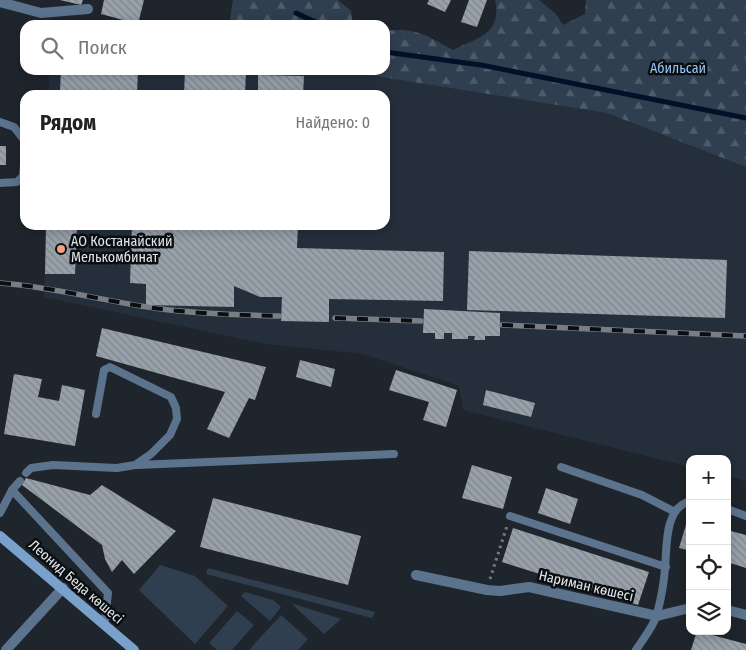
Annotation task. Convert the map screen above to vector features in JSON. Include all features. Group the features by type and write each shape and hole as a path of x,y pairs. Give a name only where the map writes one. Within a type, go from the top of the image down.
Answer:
{"street":[{"path":"0,2 41,13 88,9"},
{"name":"Леонид Беда көшесі","path":"0,536 134,650"},
{"name":"Нариман көшесі","path":"416,574 487,590 500,591 529,587 657,616 686,609"},
{"path":"6,650 63,588"},
{"path":"731,611 746,614"}],"lane":[{"path":"0,122 14,127 20,135"},
{"path":"0,183 17,182 20,179"},
{"path":"96,414 106,368 110,368 171,397 176,408 177,419 170,435 151,454 135,465"},
{"path":"26,473 31,468 53,465 117,468 135,465 394,454"},
{"path":"561,467 642,495 674,512"},
{"path":"0,513 12,490 20,481"},
{"path":"12,490 108,593 105,620 102,623"},
{"path":"636,650 657,616 666,566 668,532 674,512 682,503 686,502"},
{"path":"731,510 746,516"},
{"path":"510,516 666,566"}],"path":[{"path":"487,590 510,516"}],"shaded area":[{"path":"49,75 369,75 607,113 746,167 746,481 731,477 731,455 686,455 686,466 463,410 459,386 363,354 266,344 44,297 46,230 390,230 390,90 49,90"}],"green space":[{"path":"233,0 338,0 351,11 352,20 230,20"},
{"name":"Абильсай","path":"495,0 539,0 556,14 563,25 585,14 586,0 746,0 746,167 607,113 369,75 390,75 390,31 405,30 421,34 453,50 486,33 492,27 496,11"},
{"path":"160,565 195,576 228,606 195,644 139,590"},
{"path":"208,568 375,612 372,618 206,574"},
{"path":"245,592 273,600 281,607 270,621 241,596"},
{"path":"291,603 341,619 324,634"},
{"path":"237,611 254,625 232,650 217,650 209,643"},
{"path":"281,615 308,639 298,650 249,650"}],"building":[{"path":"60,0 83,0 81,5"},
{"path":"104,0 144,0 139,20 123,20 101,14"},
{"path":"429,0 451,0 445,12 427,4"},
{"path":"469,0 487,0 477,27 461,22"},
{"path":"61,75 138,75 137,90 60,90"},
{"path":"185,75 246,75 245,90 184,90"},
{"path":"258,75 304,76 303,90 258,90"},
{"path":"0,146 6,146 6,165 0,165"},
{"name":"АО Костанайский Мелькомбинат","path":"46,230 77,230 75,274 45,274"},
{"path":"132,230 298,230 297,248 444,252 443,301 329,299 329,322 281,321 282,297 260,297 234,286 234,307 146,305 146,284 130,283"},
{"path":"469,251 727,260 725,318 467,310"},
{"path":"424,309 500,313 500,336 485,336 485,340 474,340 475,336 468,336 468,339 452,339 452,333 444,333 444,339 435,339 435,333 423,333"},
{"path":"102,328 266,367 255,400 249,398 229,438 207,429 225,392 96,356"},
{"path":"300,360 335,369 331,387 296,377"},
{"path":"396,370 457,390 446,427 423,420 429,402 389,390"},
{"path":"14,374 42,379 38,397 59,401 62,385 85,390 75,446 4,434"},
{"path":"486,390 535,403 531,417 483,405"},
{"path":"472,465 512,477 503,509 462,498"},
{"path":"26,478 90,495 102,485 176,531 134,574 122,560 112,572 105,559 102,545 22,485"},
{"path":"546,488 578,499 570,524 538,513"},
{"path":"213,498 361,536 348,585 200,547"},
{"path":"686,525 686,550 679,548"},
{"path":"513,528 649,572 638,605 502,562"},
{"path":"731,531 746,535 746,568 731,563"},
{"path":"696,635 712,635 746,644 746,650 691,650"}],"waterway":[{"name":"Абильсай","path":"296,13 311,20"},
{"name":"Абильсай","path":"390,53 481,65 746,118"}],"railway":[{"path":"0,283 41,288 161,309 279,316"},
{"path":"335,318 421,321"},
{"path":"502,325 746,336"}],"place":[{"name":"АО Костанайский Мелькомбинат","path":"61,249"}]}
